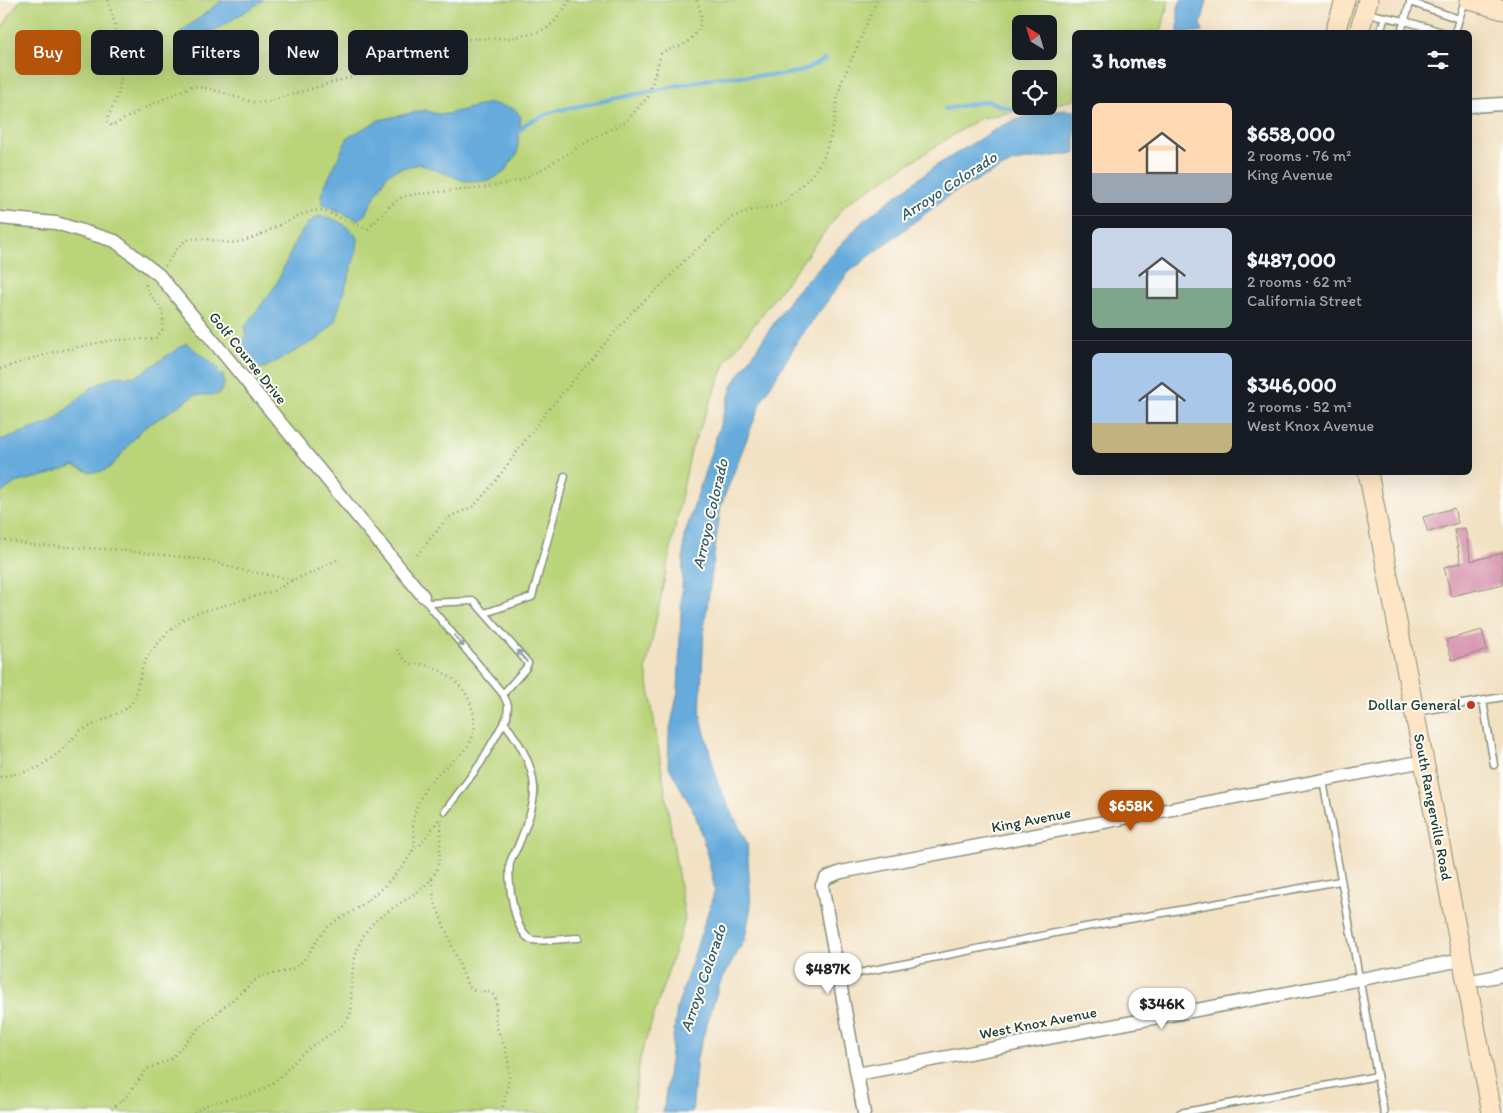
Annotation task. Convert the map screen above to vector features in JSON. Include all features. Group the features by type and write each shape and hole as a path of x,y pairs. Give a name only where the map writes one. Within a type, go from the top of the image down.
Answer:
{"main road":[{"path":"1336,30 1345,0"},
{"path":"1470,0 1503,10"},
{"path":"1360,30 1366,6"},
{"name":"South Rangerville Road","path":"1369,475 1492,1113"}],"street":[{"path":"1472,106 1503,104"},
{"name":"Golf Course Drive","path":"0,218 56,223 115,241 157,274 425,599"},
{"name":"King Avenue","path":"839,977 822,886 826,878 832,874 1424,761"},
{"name":"West Knox Avenue","path":"856,1074 1462,960"},
{"path":"1466,982 1503,975"},
{"path":"839,977 864,1113"}],"lane":[{"path":"1455,30 1465,0"},
{"path":"1402,30 1411,1 1459,19"},
{"path":"1366,6 1385,17 1435,30"},
{"path":"1381,30 1385,17"},
{"path":"485,613 532,597 564,476"},
{"path":"425,599 474,601 528,663 504,694"},
{"path":"425,599 504,694 508,706 507,718 480,764 445,811"},
{"path":"1415,712 1503,697"},
{"path":"1483,701 1494,766"},
{"path":"504,722 528,759 534,788 533,803 510,863 513,907 519,926 525,935 533,940 579,938"},
{"path":"1323,781 1384,1113"},
{"path":"839,977 1080,928 1340,881"},
{"path":"1180,1113 1377,1076"}],"path":[{"path":"108,0 117,32 120,75 118,94 107,120 112,126 148,106 192,86 211,89 252,102 266,102 396,64 457,42 476,38 510,38 532,34 547,28 556,20 570,0"},
{"path":"368,229 393,203 402,197 496,186 528,178 627,120 648,97 661,54 683,44 695,34 700,26 701,11 696,0"},
{"path":"417,555 445,521 451,516 471,509 479,501 544,415 631,313 667,280 684,261 733,217 744,212 777,206 790,197 811,176 823,159 834,124 836,100 841,84 877,0"},
{"path":"0,369 53,352 113,340 149,340 160,336 164,325 161,308 146,285 186,241 199,239 238,242 267,233 312,211 321,210 372,231"},
{"path":"0,539 32,544 119,550 208,560 238,569 293,580"},
{"path":"0,777 39,767 60,752 80,731 124,710 131,704 135,697 143,665 148,654 176,625 197,613 274,590 338,559"},
{"path":"397,650 408,662 428,666 458,683 469,699 474,724 469,746 455,761 430,782 420,800 413,819 415,841 412,851"},
{"path":"108,1113 126,1097 137,1080 148,1069 166,1062 177,1055 198,1029 258,978 268,974 282,973 298,966 309,954 324,931 335,921 362,904 385,886 412,851 420,845 442,815 438,862 432,879 426,886 375,921 364,934 354,959 351,1010 345,1023 316,1044 270,1086 252,1095 205,1106 194,1113"},
{"path":"432,879 434,900 467,984 470,989 489,992 496,1000 495,1021 511,1074 501,1113"}],"green space":[{"path":"20,0 1169,0 1162,30 1072,30 1072,101 1057,103 1057,70 1012,70 1012,112 978,119 846,204 727,360 691,450 646,669 685,919 640,1058 633,1113 0,1113 0,31"}],"water":[{"path":"223,0 264,0 216,30 183,30"},
{"path":"1181,0 1207,0 1201,25 1202,30 1178,30 1178,7"},
{"path":"490,103 515,109 521,117 517,154 504,172 489,181 465,181 420,164 398,169 387,175 364,216 357,220 323,204 321,194 348,137 379,120 425,110 436,114 447,114"},
{"name":"Arroyo Colorado","path":"1057,111 1072,111 1072,153 1013,162 952,193 848,273 797,342 762,400 721,505 704,629 700,714 718,784 747,843 751,906 745,939 719,985 697,1056 692,1113 663,1113 677,1008 715,890 706,849 695,814 668,765 669,734 678,691 684,537 733,384 793,295 862,222 934,167 1001,126 1030,115 1057,115"},
{"path":"319,216 340,222 358,238 357,250 334,323 318,339 264,368 254,366 245,357 240,343 246,338 245,327 276,285 296,240 307,224"},
{"path":"186,343 219,369 216,371 221,376 223,374 224,385 220,393 216,395 195,395 141,430 112,466 106,470 89,472 74,466 15,483 0,494 0,440 52,422 92,387 113,377 137,376"}],"building":[{"path":"1454,508 1458,523 1428,532 1423,517"},
{"path":"1465,528 1471,561 1503,553 1503,584 1451,596 1444,567 1461,563 1454,530"},
{"path":"1482,630 1487,650 1452,660 1446,640"}],"waterway":[{"path":"517,133 527,123 555,111 719,77 781,75 802,71 826,59"},
{"path":"945,109 987,101 1030,115 1033,118"}],"place":[{"name":"Dollar General","path":"1471,705"}]}
